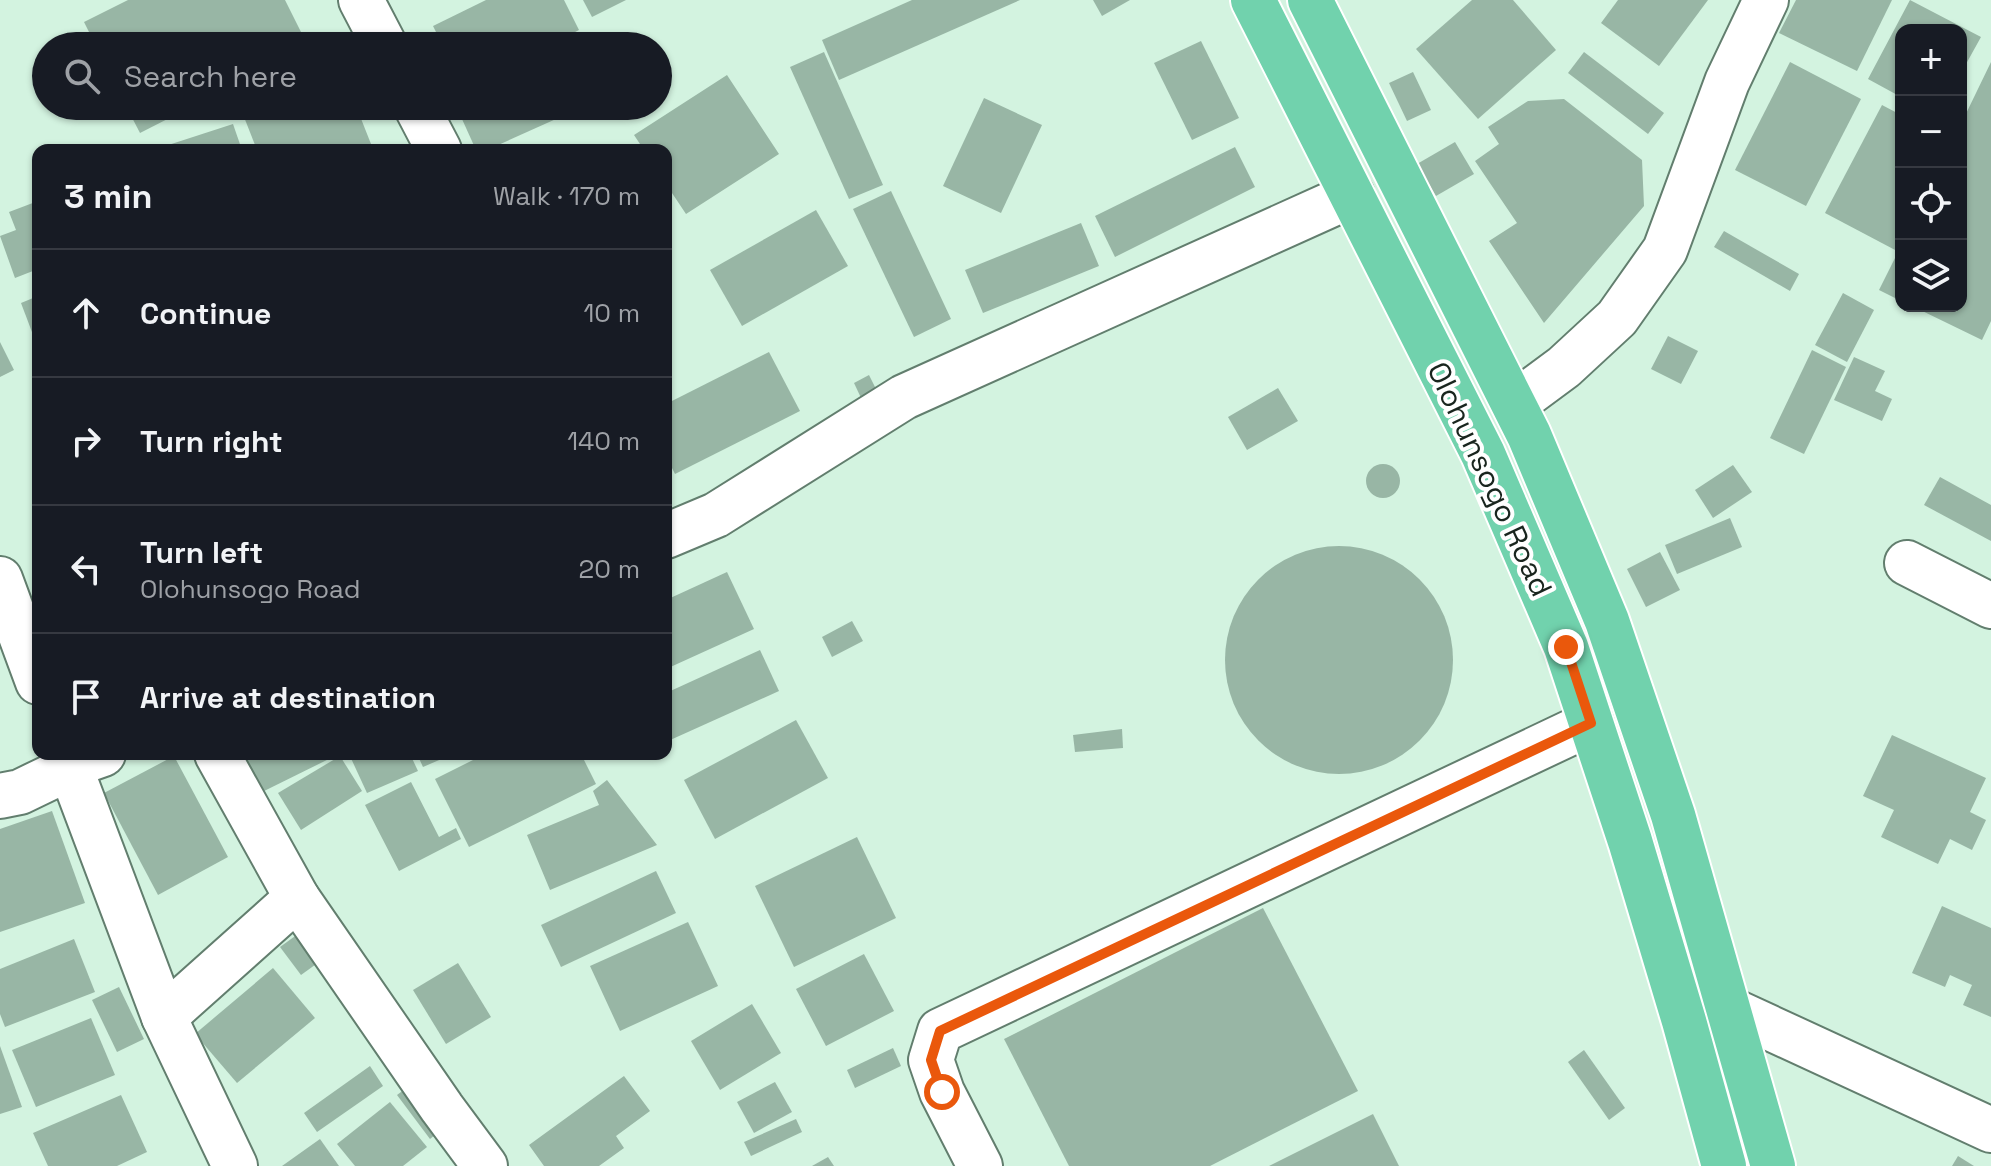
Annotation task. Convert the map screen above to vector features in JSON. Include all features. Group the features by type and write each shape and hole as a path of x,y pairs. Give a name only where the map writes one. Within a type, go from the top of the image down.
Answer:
{"main road":[{"name":"Olohunsogo Road","path":"1253,0 1483,454 1566,647 1680,1006 1719,1164"},
{"name":"Olohunsogo Road","path":"1310,0 1529,435 1607,621 1673,815 1773,1166"}],"street":[{"path":"361,0 378,32"},
{"path":"1514,404 1564,367 1617,318 1665,250 1727,82 1766,0"},
{"path":"423,120 436,144"},
{"path":"672,533 716,515 904,397 1352,195"},
{"path":"1907,563 1991,606"},
{"path":"0,579 32,666"},
{"path":"980,1166 942,1092 931,1060 940,1031 1591,723"},
{"path":"0,796 20,792 76,760"},
{"path":"80,760 164,1017 235,1166"},
{"path":"220,760 297,898 485,1166"},
{"path":"164,1017 297,898"},
{"path":"1729,1009 1991,1130"}],"building":[{"path":"128,0 285,0 301,32 89,32 84,22"},
{"path":"486,0 564,0 579,30 436,32 433,26"},
{"path":"583,0 626,0 592,17"},
{"path":"912,0 1020,0 839,80 822,40"},
{"path":"1093,0 1130,0 1102,16"},
{"path":"1472,0 1513,0 1556,50 1478,119 1416,49"},
{"path":"1618,0 1708,0 1659,66 1601,23"},
{"path":"1796,0 1892,0 1857,71 1779,33"},
{"path":"1910,0 1956,24 1897,24"},
{"path":"1895,28 1895,94 1868,79"},
{"path":"1967,30 1981,37 1967,62"},
{"path":"1201,41 1239,118 1192,140 1154,63"},
{"path":"824,52 883,185 849,199 790,67"},
{"path":"1584,52 1664,113 1648,134 1568,73"},
{"path":"1790,62 1861,99 1806,206 1735,170"},
{"path":"1991,62 1991,321 1982,340 1924,312 1967,312 1967,112"},
{"path":"1413,72 1431,110 1407,121 1389,83"},
{"path":"727,75 779,154 686,214 672,193 672,144 640,144 634,135 657,120 672,120 672,110"},
{"path":"984,98 1042,125 1001,213 943,186"},
{"path":"1564,99 1642,160 1644,206 1544,323 1489,241 1517,223 1475,161 1499,144 1488,127 1528,101"},
{"path":"1882,105 1895,112 1895,250 1825,213"},
{"path":"133,120 166,120 140,133"},
{"path":"245,120 362,120 371,144 255,144"},
{"path":"462,120 554,120 500,144 473,144"},
{"path":"233,124 240,144 171,144"},
{"path":"1455,142 1474,174 1436,196 1417,164"},
{"path":"1235,147 1255,187 1115,257 1095,216"},
{"path":"891,191 951,319 914,337 853,209"},
{"path":"32,203 32,271 15,278 0,236 16,230 9,212"},
{"path":"816,210 848,266 742,326 710,270"},
{"path":"1081,223 1099,266 983,313 965,270"},
{"path":"1724,231 1799,274 1790,291 1714,247"},
{"path":"1895,258 1895,298 1879,290"},
{"path":"1843,293 1874,310 1847,362 1815,345"},
{"path":"32,298 32,332 21,303"},
{"path":"1668,336 1698,351 1681,384 1651,369"},
{"path":"0,342 14,370 0,377"},
{"path":"1812,350 1846,367 1804,454 1770,438"},
{"path":"769,352 800,411 675,474 672,468 672,401"},
{"path":"1854,357 1885,371 1875,391 1892,399 1882,421 1834,400"},
{"path":"869,375 878,393 862,400 854,383"},
{"path":"1278,388 1298,421 1247,450 1228,417"},
{"path":"1383,464 1395,469 1400,481 1395,493 1383,498 1371,493 1366,481 1371,469"},
{"path":"1733,465 1752,492 1713,518 1695,490"},
{"path":"1940,477 1991,505 1991,541 1924,505"},
{"path":"1730,518 1742,547 1677,574 1665,545"},
{"path":"1339,546 1383,554 1420,579 1445,616 1453,660 1445,704 1420,741 1383,766 1339,774 1295,766 1258,741 1233,704 1225,660 1233,616 1258,579 1295,554"},
{"path":"1660,552 1680,590 1646,607 1627,569"},
{"path":"727,572 754,629 672,666 672,597"},
{"path":"852,621 863,641 832,657 822,637"},
{"path":"760,650 779,691 672,739 672,690"},
{"path":"796,720 828,778 715,839 684,780"},
{"path":"1122,729 1123,748 1075,752 1073,735"},
{"path":"1892,735 1986,778 1970,812 1986,820 1972,850 1950,839 1938,864 1881,837 1894,810 1863,796"},
{"path":"166,760 176,760 228,857 158,895 104,793"},
{"path":"240,760 327,760 254,796"},
{"path":"333,760 343,760 362,791 301,830 278,793"},
{"path":"352,760 413,760 418,771 367,793"},
{"path":"420,760 439,760 423,767"},
{"path":"473,760 584,760 596,784 469,847 435,779"},
{"path":"607,780 657,845 550,890 527,835 599,805 593,791"},
{"path":"411,782 439,837 456,828 461,839 399,871 365,805"},
{"path":"52,811 85,903 0,932 0,829"},
{"path":"857,837 896,918 794,967 755,886"},
{"path":"656,871 676,913 561,967 541,925"},
{"path":"1942,906 1991,928 1991,1017 1963,1005 1972,985 1950,975 1945,987 1912,973"},
{"path":"1263,908 1358,1091 1210,1166 1069,1166 1004,1039"},
{"path":"688,922 718,986 620,1031 590,966"},
{"path":"298,934 319,962 301,975 280,947"},
{"path":"74,939 95,992 5,1027 0,1014 0,969"},
{"path":"864,954 894,1011 826,1046 796,989"},
{"path":"458,963 491,1017 446,1044 413,990"},
{"path":"273,968 315,1018 237,1083 195,1034"},
{"path":"119,987 144,1039 117,1052 92,1000"},
{"path":"752,1004 781,1053 720,1090 691,1041"},
{"path":"91,1018 115,1075 36,1107 12,1050"},
{"path":"0,1046 22,1107 0,1114"},
{"path":"893,1048 901,1066 855,1088 847,1070"},
{"path":"1584,1050 1625,1108 1609,1120 1568,1062"},
{"path":"370,1066 383,1086 317,1132 304,1113"},
{"path":"624,1076 650,1111 616,1136 624,1148 599,1166 544,1166 529,1145"},
{"path":"775,1082 792,1112 754,1133 737,1102"},
{"path":"409,1086 441,1130 430,1139 397,1095"},
{"path":"121,1095 147,1152 117,1166 48,1166 33,1133"},
{"path":"390,1102 427,1147 403,1166 355,1166 337,1144"},
{"path":"1373,1114 1399,1166 1269,1166"},
{"path":"796,1119 802,1132 751,1156 744,1142"},
{"path":"320,1139 339,1166 282,1166"},
{"path":"1958,1156 1974,1166 1952,1166"},
{"path":"828,1157 834,1166 812,1166"}],"route":[{"path":"942,1092 931,1060 940,1031 1591,723 1566,647"}]}
